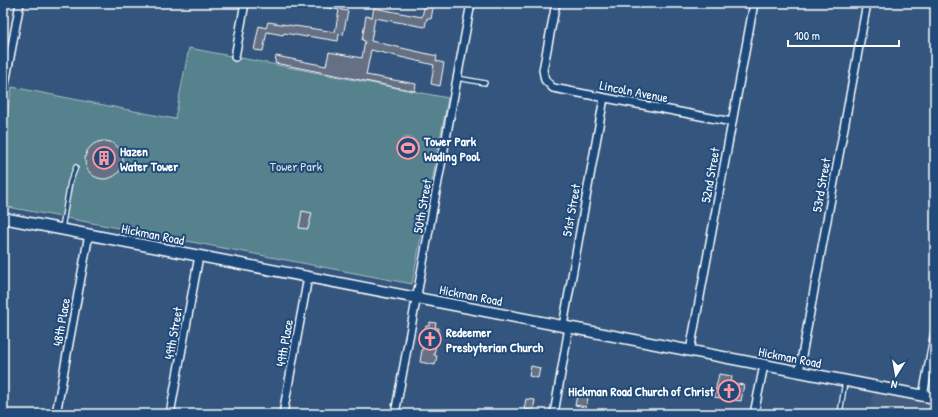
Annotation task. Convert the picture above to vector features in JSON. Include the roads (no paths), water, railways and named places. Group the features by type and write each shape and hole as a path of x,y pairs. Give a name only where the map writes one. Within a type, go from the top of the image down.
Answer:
{"main road":[{"name":"Hickman Road","path":"3,218 935,398"}],"street":[{"path":"3,95 20,3"},
{"path":"235,57 245,3"},
{"name":"50th Street","path":"395,414 471,3"},
{"name":"52nd Street","path":"690,351 754,3"},
{"name":"53rd Street","path":"799,372 867,3"},
{"name":"Lincoln Avenue","path":"556,5 543,70 545,80 553,88 732,122"},
{"name":"51st Street","path":"554,414 566,327 604,98"},
{"name":"48th Place","path":"56,414 89,234"},
{"name":"49th Street","path":"170,414 199,256"},
{"name":"49th Place","path":"283,414 308,277"},
{"path":"923,396 935,332"},
{"path":"754,414 764,365"}],"lane":[{"path":"457,78 485,83"},
{"path":"61,229 70,182 76,167"},
{"path":"840,414 845,381"}],"place":[{"name":"Tower Park Wading Pool","path":"408,148"},
{"name":"Hazen Water Tower","path":"104,158"},
{"name":"Redeemer Presbyterian Church","path":"430,339"},
{"name":"Hickman Road Church of Christ","path":"729,391"}],"park label":[{"name":"Tower Park","path":"296,166"}]}
